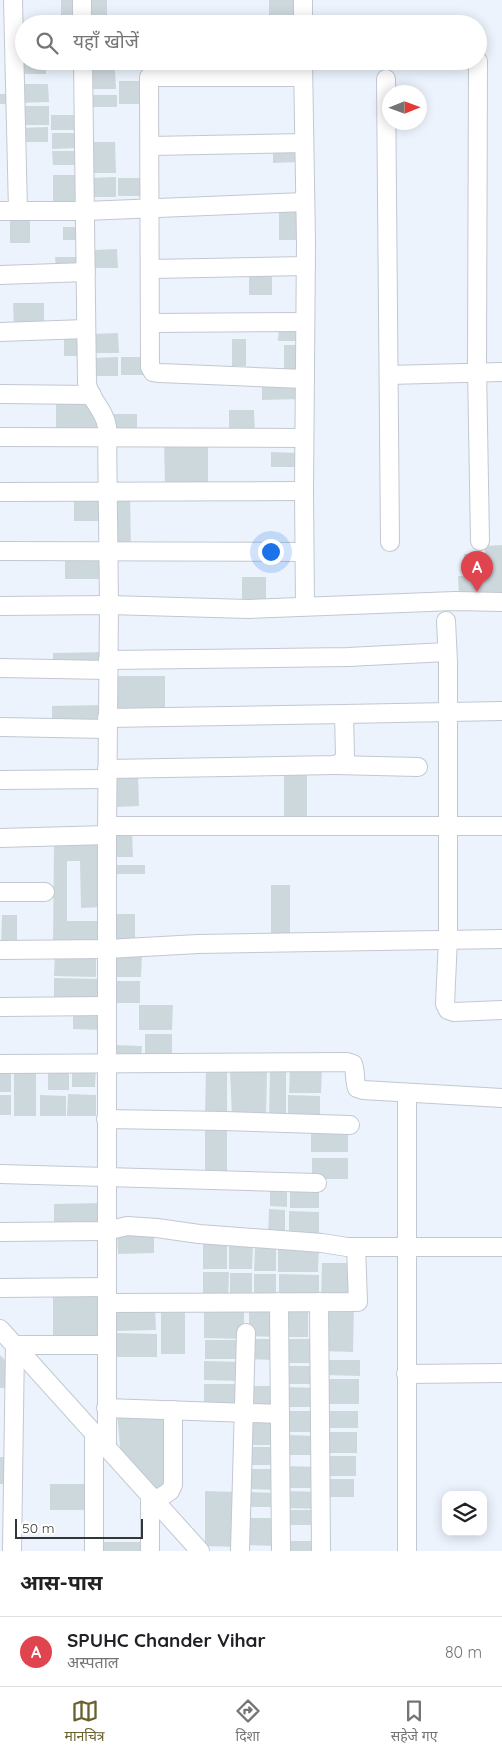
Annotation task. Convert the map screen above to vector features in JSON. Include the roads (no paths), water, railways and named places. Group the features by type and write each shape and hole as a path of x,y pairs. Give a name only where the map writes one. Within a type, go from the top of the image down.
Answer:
{"street":[{"path":"13,0 18,211"},
{"path":"82,0 82,15"},
{"path":"302,0 302,15"},
{"path":"82,70 87,383 89,391 106,420 108,493 106,1447"},
{"path":"284,70 149,77 150,367 152,372 160,373 305,379"},
{"path":"303,70 306,266 305,606"},
{"path":"478,70 477,373 480,542"},
{"path":"386,79 390,542"},
{"path":"150,146 304,143"},
{"path":"0,211 85,211 305,202"},
{"path":"151,269 306,266"},
{"path":"0,275 86,272"},
{"path":"151,323 305,322"},
{"path":"0,332 86,329"},
{"path":"389,375 502,372"},
{"path":"0,394 92,395"},
{"path":"0,437 304,438"},
{"path":"0,492 304,491"},
{"path":"0,551 304,552"},
{"path":"0,606 109,605 248,609 455,601 502,602"},
{"path":"446,621 448,939 445,1004 448,1010 454,1012 502,1010"},
{"path":"0,668 447,652"},
{"path":"0,727 344,714 502,711"},
{"path":"336,765 342,762 346,756 344,714"},
{"path":"0,780 336,765 418,768"},
{"path":"0,838 107,830 502,826"},
{"path":"0,892 45,892"},
{"path":"0,950 107,949 198,944 502,939"},
{"path":"0,1007 107,1006"},
{"path":"0,1064 347,1062 353,1064 357,1088 363,1090 502,1098"},
{"path":"407,1094 407,1551"},
{"path":"106,1119 350,1124"},
{"path":"0,1174 317,1183"},
{"path":"0,1232 106,1231 127,1226 356,1248 502,1246"},
{"path":"0,1288 106,1295 279,1302 358,1302 356,1248"},
{"path":"279,1302 281,1551"},
{"path":"319,1302 321,1551"},
{"path":"0,1329 200,1551"},
{"path":"240,1551 246,1333"},
{"path":"15,1345 106,1345"},
{"path":"12,1551 15,1345"},
{"path":"406,1374 502,1374"},
{"path":"106,1408 280,1414"},
{"path":"153,1498 170,1490 172,1485 173,1410"},
{"path":"94,1433 94,1551"},
{"path":"150,1551 153,1498"}],"place":[{"name":"SPUHC Chander Vihar","path":"477,592"}]}
